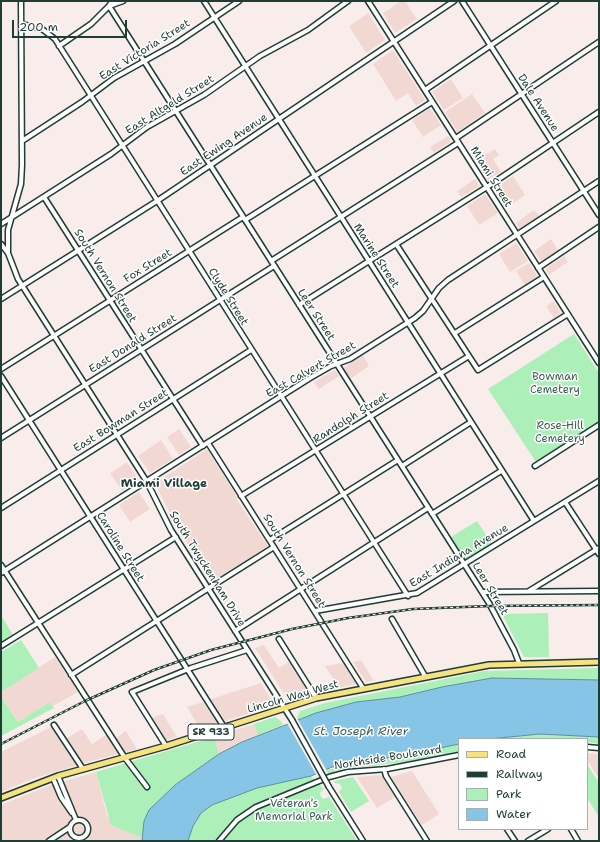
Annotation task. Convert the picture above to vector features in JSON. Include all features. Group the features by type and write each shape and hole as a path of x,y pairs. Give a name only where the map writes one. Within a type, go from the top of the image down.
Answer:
{"main road":[{"name":"Lincoln Way West","path":"1,798 56,777 166,746 316,698 489,665 599,662"}],"street":[{"path":"8,253 8,230 21,184 21,1"},
{"path":"59,46 90,24 109,6 112,1"},
{"path":"109,6 123,1"},
{"name":"Marine Street","path":"204,1 534,521"},
{"name":"East Victoria Street","path":"22,141 91,96 114,78 175,44 214,16 239,1"},
{"name":"East Altgeld Street","path":"1,224 122,146 147,127 204,95 244,66 308,30 348,1"},
{"name":"Miami Street","path":"368,1 599,363"},
{"name":"East Ewing Avenue","path":"1,299 157,201 454,1"},
{"name":"Dale Avenue","path":"462,1 599,215"},
{"path":"425,90 556,1"},
{"name":"Leer Street","path":"109,6 482,592 511,644 519,663"},
{"name":"Clyde Street","path":"21,24 35,26 48,32 59,46 408,596"},
{"path":"456,138 599,42"},
{"name":"Fox Street","path":"1,369 188,251 314,176 432,102"},
{"path":"299,305 487,187 599,112"},
{"path":"271,261 458,143"},
{"name":"East Calvert Street","path":"3,572 281,397 336,364 350,359 408,322 423,311 448,280 599,181"},
{"name":"South Vernon Street","path":"44,197 203,446"},
{"path":"538,268 599,227"},
{"name":"South Twyckenham Drive","path":"1,244 8,253 14,271 22,286 147,482 176,537 285,708 328,787 363,841"},
{"path":"396,244 478,370 568,314"},
{"name":"East Donald Street","path":"1,438 274,266"},
{"path":"455,334 544,277"},
{"name":"East Bowman Street","path":"1,508 251,350"},
{"name":"Randolph Street","path":"241,496 469,356"},
{"name":"Caroline Street","path":"1,376 224,727"},
{"path":"402,466 471,422"},
{"path":"535,466 599,425"},
{"name":"South Vernon Street","path":"208,443 364,688"},
{"path":"270,540 398,460"},
{"path":"432,514 501,471"},
{"name":"East Indiana Avenue","path":"315,611 408,596 417,593 599,481"},
{"path":"565,502 599,554"},
{"path":"235,631 428,508"},
{"path":"1,646 176,537"},
{"path":"71,675 274,547"},
{"path":"528,592 597,549"},
{"path":"1,565 3,572 38,623 125,758 147,787"},
{"path":"482,592 599,591"},
{"path":"392,619 425,676"},
{"path":"279,639 316,698"},
{"path":"166,746 132,692 187,669 247,650"},
{"path":"54,724 83,769"},
{"path":"588,747 599,748"},
{"name":"Northside Boulevard","path":"219,841 237,820 249,811 268,801 338,774 384,769 458,755"},
{"path":"384,769 386,776 427,841"},
{"path":"56,777 61,797 76,820"},
{"path":"50,841 70,828 76,820"},
{"path":"70,828 71,833 76,838 85,836 88,830 87,824 82,820 76,820"},
{"path":"508,830 514,841"},
{"path":"528,841 546,830"},
{"path":"572,830 578,841"}],"shaded area":[{"path":"401,1 405,1 417,19 395,33 383,13"},
{"path":"368,13 385,40 366,53 349,26"},
{"path":"393,50 425,100 416,106 408,93 396,101 373,64"},
{"path":"451,79 463,98 444,110 432,92"},
{"path":"472,94 485,113 457,132 445,112"},
{"path":"430,108 441,125 423,137 412,120"},
{"path":"448,136 451,141 434,153 430,147"},
{"path":"495,149 499,155 493,159 501,172 488,180 476,161"},
{"path":"513,176 525,195 506,208 494,189"},
{"path":"475,179 479,186 461,197 457,191"},
{"path":"485,194 498,213 479,225 467,206"},
{"path":"534,210 539,216 520,229 516,223"},
{"path":"551,239 558,250 541,262 534,251"},
{"path":"516,243 528,261 510,272 499,254"},
{"path":"564,256 568,262 549,275 545,269"},
{"path":"529,263 538,277 525,285 516,271"},
{"path":"554,301 561,313 554,318 546,306"},
{"path":"363,355 369,366 350,379 343,368"},
{"path":"335,370 339,376 319,389 314,382"},
{"path":"179,429 191,447 179,455 167,437"},
{"path":"161,440 173,459 150,473 138,456"},
{"path":"207,449 236,495 237,500 268,546 212,582 175,524 155,483"},
{"path":"127,462 139,480 122,491 110,473"},
{"path":"139,492 150,509 130,522 119,505"},
{"path":"264,645 279,668 290,661 310,693 288,700 255,648"},
{"path":"55,657 78,692 53,706 50,702 18,722 1,697 1,692"},
{"path":"361,660 374,681 366,682 353,662"},
{"path":"343,663 356,684 339,688 325,666"},
{"path":"261,683 275,706 225,721 211,699"},
{"path":"203,702 217,724 200,729 187,707"},
{"path":"163,714 177,737 164,741 151,718"},
{"path":"254,724 258,735 219,754 214,737"},
{"path":"53,726 78,765 35,778 1,792 1,752"},
{"path":"82,729 92,744 106,735 118,754 83,763 67,738"},
{"path":"126,731 137,749 125,752 116,738"},
{"path":"588,753 599,754 599,779 588,762"},
{"path":"412,771 439,814 422,825 391,777"},
{"path":"96,772 107,816 130,833 142,838 142,841 1,841 1,805 48,786"},
{"path":"381,775 395,797 377,808 357,777"}],"green space":[{"name":"Bowman Cemetery","path":"574,334 599,373 599,422 536,462 488,389"},
{"path":"477,521 492,544 466,560 451,537"},
{"path":"548,613 549,657 524,657 502,614"},
{"path":"1,615 13,635 1,642"},
{"path":"21,640 39,668 1,692 1,652"},
{"path":"599,668 599,680 492,678 442,687 400,697 356,702 298,720 297,718 300,711 325,703 485,671"},
{"path":"1,697 18,722 50,702 54,708 1,736"},
{"path":"275,717 281,721 283,725 258,735 254,724"},
{"path":"540,734 599,737 599,744 588,742 588,738 499,738"},
{"path":"214,737 219,754 175,785 149,810 144,821 142,838 111,825 96,772"},
{"path":"458,744 458,752 411,761 354,768 328,774 326,770"},
{"path":"588,766 599,783 599,817 588,800"},
{"name":"Veteran's Memorial Park","path":"311,776 324,789 320,793 321,797 324,799 329,797 357,841 188,841 193,826 201,813 212,805 257,788"},
{"path":"353,777 369,801 351,812 339,792 342,788 340,784 335,783 334,781"}],"water":[{"name":"St. Joseph River","path":"492,678 599,680 599,737 540,734 499,738 458,738 458,744 417,753 332,767 311,776 257,788 212,805 201,813 193,826 188,841 142,841 144,821 149,810 175,785 219,754 242,742 316,713 356,702 400,697 442,687"}],"pier":[{"path":"297,718 327,771 317,776 287,723"}],"railway":[{"path":"1,744 85,701 154,670 211,650 292,629 348,618 413,609 490,606 599,605"}],"district":[{"name":"Miami Village","path":"164,484"}],"park label":[{"name":"Rose-Hill Cemetery","path":"560,432"}]}
